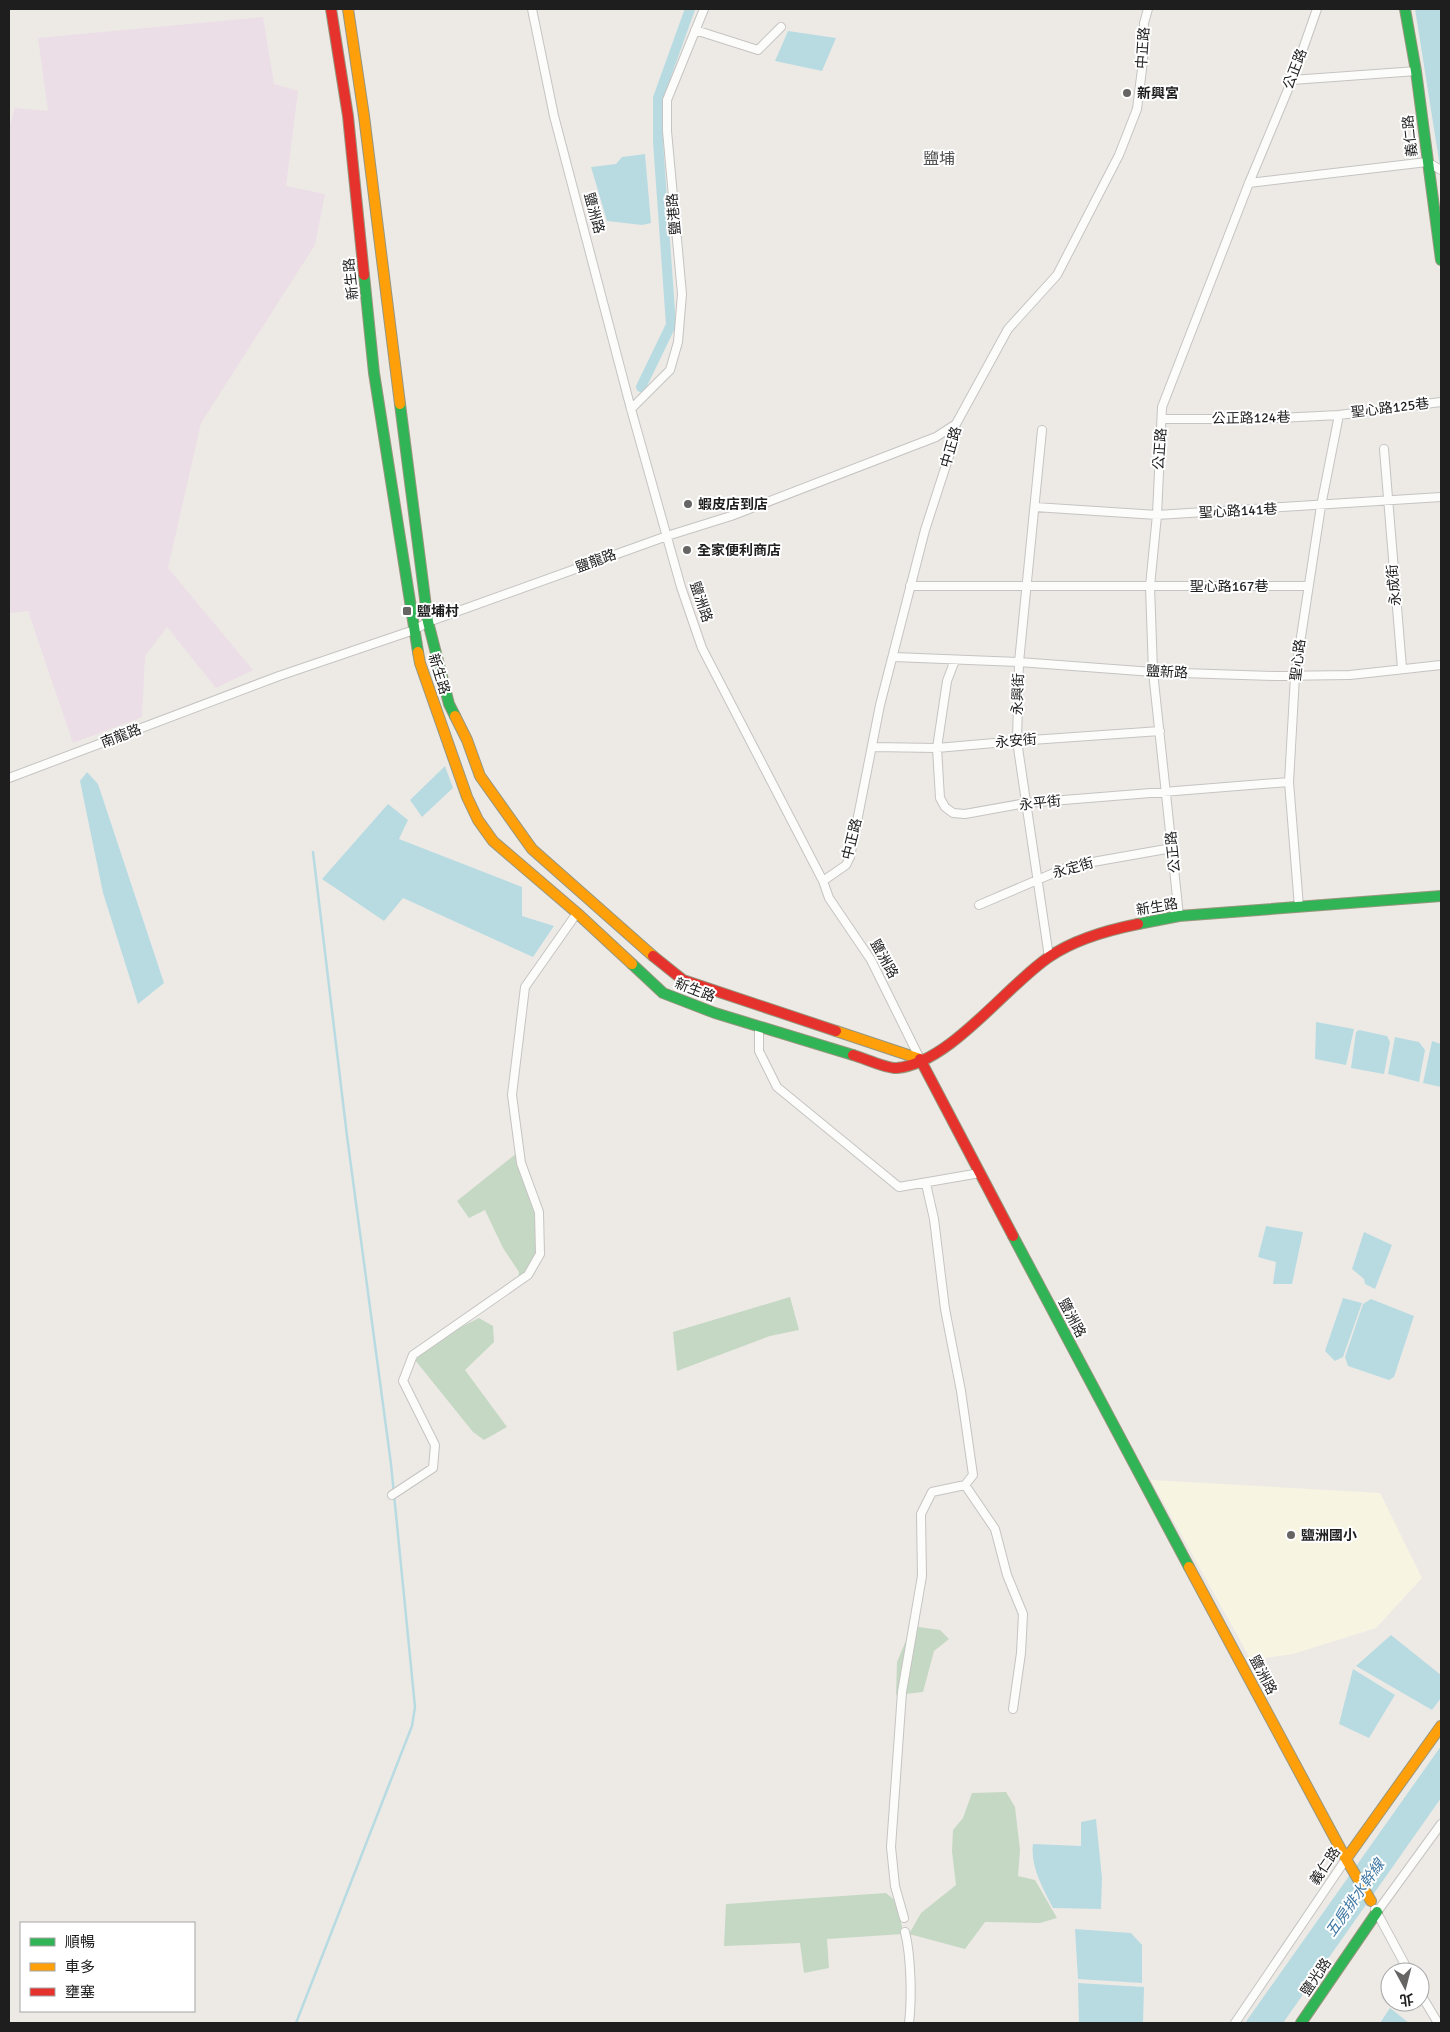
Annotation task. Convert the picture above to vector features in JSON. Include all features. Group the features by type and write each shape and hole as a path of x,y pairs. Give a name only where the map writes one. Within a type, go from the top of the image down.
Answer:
{"street":[{"name":"新生路","path":"331,9 348,116 374,373 414,630 423,672 453,761 478,820 493,841 577,913 663,993 715,1013 896,1068 920,1059 932,1057 1049,957 1083,939 1127,926 1179,916 1441,896"},
{"name":"新生路","path":"348,9 366,134 428,622 449,704 467,740 480,776 532,849 667,969 683,980 920,1059"},
{"name":"鹽洲路","path":"532,9 554,116 631,409 681,587 702,648 823,881 829,898 871,960 920,1059 1138,1474 1346,1859 1371,1901"},
{"name":"鹽港路","path":"631,409 670,370 678,342 682,294 667,131 667,100 704,9"},
{"name":"中正路","path":"823,881 846,865 850,857 880,705 894,657 925,530 950,453 956,424 1008,329 1057,275 1119,155 1137,109 1143,61 1144,23 1148,9"},
{"name":"公正路","path":"1179,916 1153,672 1150,586 1157,515 1162,407 1249,183 1292,80 1317,9"},
{"name":"義仁路","path":"1405,9 1417,71 1427,162 1441,260"},
{"path":"695,30 758,50 781,27"},
{"path":"1292,80 1417,71"},
{"path":"1249,183 1427,162 1441,170"},
{"name":"聖心路125巷","path":"1339,414 1441,402"},
{"name":"公正路124巷","path":"1162,419 1260,418 1339,414"},
{"name":"聖心路","path":"1299,907 1289,782 1295,676 1307,586 1339,414"},
{"name":"鹽龍路","path":"233,694 414,630 428,622 667,536 730,516 926,441 956,424"},
{"name":"永興街","path":"1042,430 1036,507 1019,662 1016,740 1049,957"},
{"name":"永成街","path":"1384,449 1402,668"},
{"name":"聖心路141巷","path":"1036,507 1157,515 1441,497"},
{"name":"聖心路167巷","path":"910,586 1307,586"},
{"name":"鹽新路","path":"894,657 1019,662 1153,672 1295,676 1350,675 1441,665"},
{"name":"永平街","path":"955,660 947,681 936,748 940,798 945,807 954,813 965,814 1026,803 1289,782"},
{"name":"南龍路","path":"9,778 233,694"},
{"name":"永安街","path":"872,747 936,748 1016,740 1160,731"},
{"name":"永定街","path":"979,904 1070,866 1172,848"},
{"path":"392,1495 433,1468 434,1445 403,1381 413,1355 528,1275 540,1254 539,1212 521,1163 512,1095 525,987 577,913"},
{"path":"759,1026 758,1052 776,1087 899,1187 926,1184 980,1173"},
{"path":"904,1918 895,1886 891,1847 902,1692 922,1576 921,1514 932,1492 966,1485 972,1475 961,1391 945,1309 934,1219 926,1184"},
{"path":"966,1485 995,1529 1007,1575 1023,1614 1021,1653 1013,1709"},
{"name":"義仁路","path":"1235,2023 1346,1859 1441,1726"},
{"name":"鹽光路","path":"1301,2023 1377,1912 1441,1824"},
{"path":"1371,1901 1404,1962"},
{"path":"905,1932 908,1943 911,2012 909,2023"},
{"path":"1430,2010 1438,2023"}],"shaded area":[{"path":"263,17 274,84 298,91 286,186 325,194 315,245 201,423 168,568 253,670 216,688 167,627 145,656 142,717 73,743 28,611 9,613 9,129 15,108 48,111 38,38"},
{"name":"鹽洲國小","path":"1151,1480 1380,1493 1422,1578 1376,1628 1293,1654 1251,1660"}],"green space":[{"path":"522,1149 540,1223 542,1256 517,1287 519,1272 503,1248 485,1210 469,1218 457,1201"},
{"path":"790,1297 799,1330 770,1336 677,1371 673,1332"},
{"path":"479,1318 493,1326 494,1342 465,1370 507,1427 484,1440 473,1432 415,1360 439,1338"},
{"path":"912,1626 940,1630 949,1639 934,1651 923,1692 896,1695 897,1662"},
{"path":"1006,1792 1015,1807 1020,1850 1018,1876 1035,1880 1057,1918 1040,1923 985,1922 965,1949 909,1934 921,1913 956,1885 952,1851 953,1830 963,1818 972,1793"},
{"path":"886,1893 898,1903 903,1934 827,1939 829,1968 804,1973 800,1943 724,1946 726,1904"}],"water":[{"path":"1415,9 1441,9 1441,173"},
{"path":"788,31 836,38 822,71 775,61"},
{"path":"645,154 651,223 642,225 607,221 591,167 616,164 622,157"},
{"path":"445,766 453,788 422,817 410,800"},
{"path":"87,772 98,784 164,983 138,1004 103,893 80,781"},
{"path":"388,804 408,820 399,839 522,887 522,916 554,926 533,957 403,898 384,921 322,879"},
{"path":"1316,1022 1354,1029 1346,1065 1315,1059"},
{"path":"1359,1030 1387,1036 1390,1042 1384,1074 1351,1068 1356,1032"},
{"path":"1395,1037 1419,1042 1425,1050 1419,1082 1388,1074"},
{"path":"1432,1041 1441,1044 1441,1087 1423,1083"},
{"path":"1266,1226 1303,1232 1292,1284 1273,1284 1276,1262 1258,1257"},
{"path":"1364,1232 1392,1245 1375,1289 1365,1284 1364,1279 1352,1269"},
{"path":"1343,1298 1362,1303 1343,1357 1335,1361 1325,1351"},
{"path":"1371,1299 1414,1316 1394,1377 1389,1380 1348,1366 1345,1357 1363,1304"},
{"path":"1391,1635 1441,1675 1441,1698 1432,1710 1356,1666"},
{"path":"1353,1669 1395,1695 1369,1738 1339,1724"},
{"name":"五房排水幹線","path":"1441,1746 1441,1798 1283,2023 1245,2023"},
{"path":"1096,1819 1102,1878 1101,1909 1053,1908 1035,1869 1033,1844 1081,1846 1081,1822"},
{"path":"1075,1929 1131,1933 1142,1945 1142,1983 1078,1979"},
{"path":"1078,1983 1144,1987 1143,2023 1079,2023"},
{"path":"1387,2012 1395,2012 1409,2023 1380,2023"}],"waterway":[{"path":"641,387 671,325 658,142 658,98 690,9"},
{"path":"296,2023 412,1726 415,1707 391,1464 347,1136 313,852"}],"traffic: fast":[{"path":"1405,9 1416,71 1441,260"},
{"path":"364,275 374,373 418,652"},
{"path":"400,404 428,622 449,704 455,716"},
{"path":"1138,924 1179,916 1441,896"},
{"path":"632,964 663,993 715,1013 853,1055"},
{"path":"1013,1236 1189,1567"},
{"path":"1301,2023 1377,1912"}],"traffic: slow":[{"path":"348,9 364,116 400,404"},
{"path":"418,652 420,663 467,797 478,820 493,841 577,913 632,964"},
{"path":"455,716 467,740 480,776 532,849 653,956"},
{"path":"836,1031 920,1059"},
{"path":"1189,1567 1346,1859 1371,1901"},
{"path":"1346,1859 1441,1726"}],"traffic: jam":[{"path":"331,9 348,116 364,275"},
{"path":"853,1055 893,1068 917,1063 937,1053 977,1022 1032,970 1049,957 1070,945 1092,936 1138,924"},
{"path":"653,956 683,980 836,1031"},
{"path":"920,1059 1013,1236"}],"place":[{"name":"新興宮","path":"1127,93"},
{"name":"蝦皮店到店","path":"688,504"},
{"name":"全家便利商店","path":"687,550"},
{"name":"鹽埔村","path":"407,611"},
{"name":"鹽洲國小","path":"1291,1535"}],"district":[{"name":"鹽埔","path":"939,159"}]}
